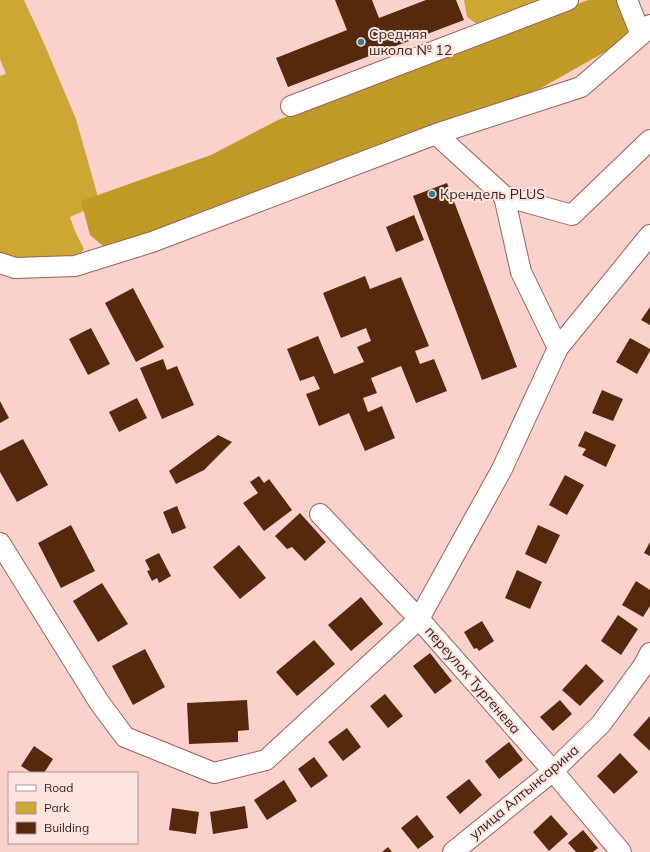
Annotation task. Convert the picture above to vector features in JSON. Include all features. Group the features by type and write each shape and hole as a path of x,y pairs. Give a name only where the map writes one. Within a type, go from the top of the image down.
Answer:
{"lane":[{"path":"291,106 568,0"},
{"path":"0,263 15,268 75,266 152,242 436,134 581,87 646,30 627,0"},
{"path":"436,134 504,196 572,214 650,140"},
{"path":"504,196 521,272 558,348"},
{"path":"0,543 99,702 125,737 214,773 266,760 419,619 502,469 558,348 650,235"},
{"name":"переулок Тургенева","path":"320,514 419,619 553,771 621,852"},
{"name":"улица Алтынсарина","path":"453,852 553,771 601,724 644,665 650,653"}],"green space":[{"path":"0,0 24,0 76,119 100,204 70,217 84,249 74,260 0,258 0,76 6,74 0,59"},
{"path":"464,0 576,0 487,31 467,17"}],"shaded area":[{"path":"588,0 634,0 627,17 628,39 541,88 109,251 90,235 81,201 211,155 278,120"}],"building":[{"name":"Средняя школа № 12","path":"335,0 372,0 379,18 426,0 456,0 464,20 288,87 276,58 347,30"},
{"path":"447,183 517,367 482,380 413,196"},
{"path":"414,215 424,240 396,252 386,227"},
{"path":"365,276 370,289 401,277 429,346 415,351 420,364 434,359 447,391 416,403 401,366 371,378 377,393 363,398 368,412 382,406 395,438 365,451 349,413 319,426 306,394 320,389 314,376 300,381 287,349 318,336 334,374 364,362 357,347 371,341 366,328 341,338 323,293"},
{"path":"133,288 164,347 136,362 105,303"},
{"path":"650,307 650,325 641,320"},
{"path":"91,328 110,364 88,375 69,339"},
{"path":"630,338 650,349 637,374 616,362"},
{"path":"163,359 167,370 177,366 194,405 162,419 140,368"},
{"path":"602,390 623,399 613,421 592,413"},
{"path":"137,398 147,418 119,432 109,412"},
{"path":"0,401 9,418 0,423"},
{"path":"585,431 616,445 606,467 582,455 586,449 578,446"},
{"path":"218,435 232,442 204,470 176,484 169,471"},
{"path":"23,439 48,485 17,502 0,472 0,451"},
{"path":"565,475 584,485 567,515 549,505"},
{"path":"259,476 264,483 269,479 292,510 264,531 243,503 258,493 250,482"},
{"path":"177,506 186,528 172,534 163,512"},
{"path":"300,513 326,542 305,561 292,547 287,549 275,536"},
{"path":"71,525 95,571 61,588 38,543"},
{"path":"538,525 560,535 546,564 525,554"},
{"path":"650,542 650,556 644,553"},
{"path":"239,545 266,578 240,599 213,567"},
{"path":"159,553 171,576 159,583 157,578 152,581 147,571 150,570 145,560"},
{"path":"517,570 542,582 530,609 505,598"},
{"path":"636,581 650,590 650,606 643,617 622,605"},
{"path":"102,583 128,624 98,642 73,601"},
{"path":"361,597 383,624 351,651 328,625"},
{"path":"618,615 638,629 621,655 601,641"},
{"path":"482,621 494,641 479,651 477,648 474,649 464,632"},
{"path":"314,640 335,664 297,696 276,672"},
{"path":"145,649 165,687 133,705 112,666"},
{"path":"430,653 452,681 435,694 413,666"},
{"path":"586,664 604,681 580,706 562,690"},
{"path":"385,694 403,716 388,728 370,706"},
{"path":"247,700 249,730 238,731 238,742 189,744 187,703"},
{"path":"560,700 572,714 553,731 540,717"},
{"path":"650,716 650,751 633,735"},
{"path":"347,728 361,747 343,761 328,742"},
{"path":"509,742 523,760 499,779 485,761"},
{"path":"34,746 53,759 45,772 30,772 21,766"},
{"path":"620,753 638,772 614,794 597,776"},
{"path":"314,757 328,776 311,788 298,769"},
{"path":"469,779 482,795 460,814 446,797"},
{"path":"284,780 297,801 267,820 254,800"},
{"path":"245,806 248,828 213,834 210,812"},
{"path":"172,808 199,812 196,834 169,830"},
{"path":"417,815 434,837 418,849 401,828"},
{"path":"551,815 568,834 549,851 533,832"},
{"path":"583,830 598,848 593,852 576,852 568,843"},
{"path":"388,847 392,852 382,852"}],"place":[{"name":"Средняя школа № 12","path":"361,42"},
{"name":"Крендель PLUS","path":"432,194"}]}
